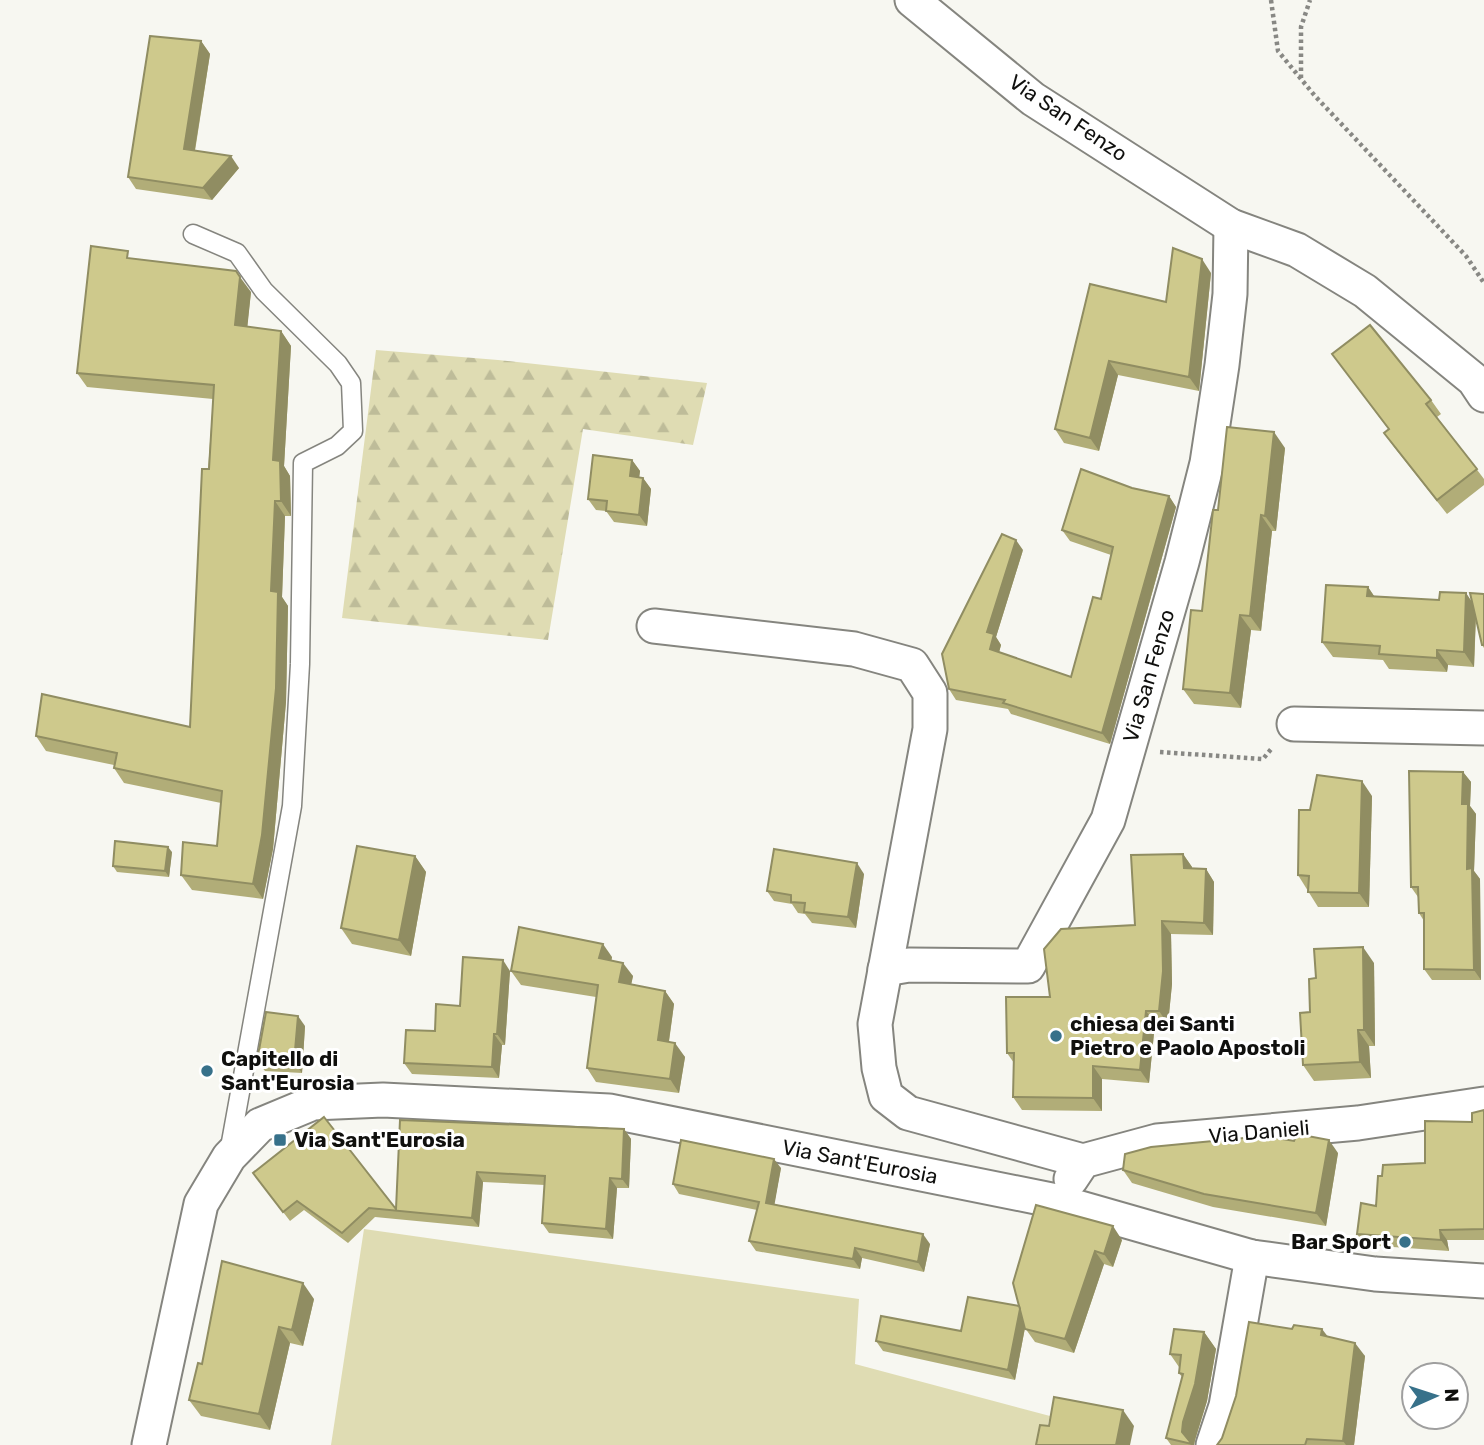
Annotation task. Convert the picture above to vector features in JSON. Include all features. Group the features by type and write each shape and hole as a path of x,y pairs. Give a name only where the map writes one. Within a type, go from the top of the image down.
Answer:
{"street":[{"name":"Via San Fenzo","path":"912,0 1034,99 1231,226 1297,250 1365,290 1479,387"},
{"name":"Via San Fenzo","path":"885,969 909,965 1028,966 1108,820 1207,463 1230,294 1231,226"},
{"path":"654,626 854,649 912,665 930,693 930,729 875,1024 879,1068 886,1096 908,1112 1083,1161 1056,1201"},
{"path":"1294,724 1484,728"},
{"name":"Via Sant'Eurosia","path":"149,1445 201,1204 229,1157 260,1125 313,1103 383,1100 609,1111 1056,1201 1252,1257 1375,1274 1484,1281"},
{"name":"Via Danieli","path":"1083,1161 1157,1141 1358,1123 1484,1104"},
{"path":"1213,1445 1226,1406 1252,1257"}],"lane":[{"path":"193,234 237,253 264,291 338,363 351,383 353,431 337,446 303,463 300,664 292,806 229,1157"}],"path":[{"path":"1271,0 1278,51 1466,256 1484,283"},
{"path":"1301,79 1301,27 1310,0"},
{"path":"1128,750 1262,759"}],"green space":[{"path":"376,350 498,360 707,383 693,445 583,429 548,640 342,618"},
{"path":"364,1229 859,1299 855,1364 1050,1416 1043,1445 331,1445"}],"building":[{"path":"150,36 201,41 184,149 231,156 203,188 128,177"},
{"path":"91,246 128,251 127,258 236,271 240,277 235,325 281,331 273,460 280,461 281,501 275,501 271,591 278,592 276,688 262,835 253,884 181,875 183,842 217,846 222,791 114,768 117,753 36,736 42,694 190,727 202,469 209,469 214,385 77,373"},
{"path":"1173,248 1202,259 1189,377 1109,361 1090,438 1055,429 1090,284 1166,302"},
{"path":"1370,325 1431,400 1426,404 1477,469 1437,500 1384,433 1389,429 1332,354"},
{"path":"1227,427 1274,432 1265,516 1261,515 1250,616 1240,615 1230,693 1183,689 1191,610 1202,611 1213,510 1218,510"},
{"path":"593,455 632,460 630,476 643,478 639,515 606,511 607,501 588,499"},
{"path":"1081,469 1132,488 1169,496 1102,733 1003,703 1005,700 949,689 942,654 1002,534 1016,540 987,632 994,634 990,649 1071,677 1093,597 1101,599 1113,547 1062,530"},
{"path":"1326,585 1368,587 1367,596 1439,600 1440,592 1466,593 1464,652 1437,650 1437,658 1379,654 1380,646 1322,642"},
{"path":"1470,593 1484,594 1484,645 1482,645"},
{"path":"1409,771 1463,772 1462,804 1468,804 1467,869 1472,868 1474,970 1424,969 1424,913 1419,913 1418,887 1411,887"},
{"path":"1317,775 1362,781 1359,893 1308,892 1309,876 1298,875 1299,810 1310,810"},
{"path":"115,841 168,847 165,871 113,866"},
{"path":"357,846 415,856 399,940 341,928"},
{"path":"774,849 857,863 848,917 804,912 805,903 791,902 791,895 767,891"},
{"path":"1183,854 1184,868 1206,869 1204,923 1162,921 1163,971 1159,1011 1146,1011 1140,1070 1093,1066 1093,1098 1013,1097 1014,1053 1007,1053 1006,997 1050,997 1044,949 1061,929 1135,925 1131,855"},
{"path":"519,927 603,944 599,958 623,963 619,982 665,991 658,1040 675,1043 670,1079 587,1068 598,985 511,971"},
{"path":"1363,947 1364,1030 1358,1030 1360,1062 1303,1065 1300,1013 1310,1012 1309,979 1316,978 1314,949"},
{"path":"463,957 503,960 492,1067 404,1063 406,1030 435,1031 436,1004 460,1006"},
{"path":"266,1012 298,1016 294,1062 257,1061"},
{"path":"1484,1110 1484,1229 1440,1230 1441,1240 1357,1234 1361,1203 1376,1206 1378,1176 1382,1176 1383,1165 1425,1163 1425,1121 1472,1122 1472,1113"},
{"path":"324,1117 396,1209 400,1120 624,1129 622,1179 610,1178 606,1229 542,1223 545,1176 477,1172 472,1218 369,1208 342,1233 297,1201 283,1212 253,1173"},
{"path":"1297,1134 1329,1140 1316,1213 1204,1194 1123,1170 1125,1154 1151,1147 1265,1136 1294,1141"},
{"path":"681,1140 774,1159 766,1203 923,1234 918,1262 855,1248 853,1259 749,1241 759,1202 673,1184"},
{"path":"1036,1205 1113,1226 1104,1254 1095,1251 1065,1339 1025,1329 1013,1283"},
{"path":"222,1261 303,1283 292,1330 279,1327 259,1414 189,1400 198,1363 202,1364"},
{"path":"968,1297 1019,1306 1008,1370 876,1341 881,1316 961,1331"},
{"path":"1249,1322 1292,1329 1294,1325 1322,1329 1321,1335 1355,1343 1343,1441 1307,1439 1305,1445 1217,1445 1222,1438 1236,1396"},
{"path":"1174,1329 1204,1332 1195,1384 1183,1422 1182,1432 1192,1444 1166,1438 1183,1374 1179,1373 1181,1355 1170,1354"},
{"path":"1054,1397 1123,1410 1116,1445 1036,1445 1040,1425 1049,1426"}],"place":[{"name":"chiesa dei Santi Pietro e Paolo Apostoli","path":"1056,1036"},
{"name":"Capitello di Sant'Eurosia","path":"207,1071"},
{"name":"Via Sant'Eurosia","path":"280,1140"},
{"name":"Bar Sport","path":"1405,1242"}]}
